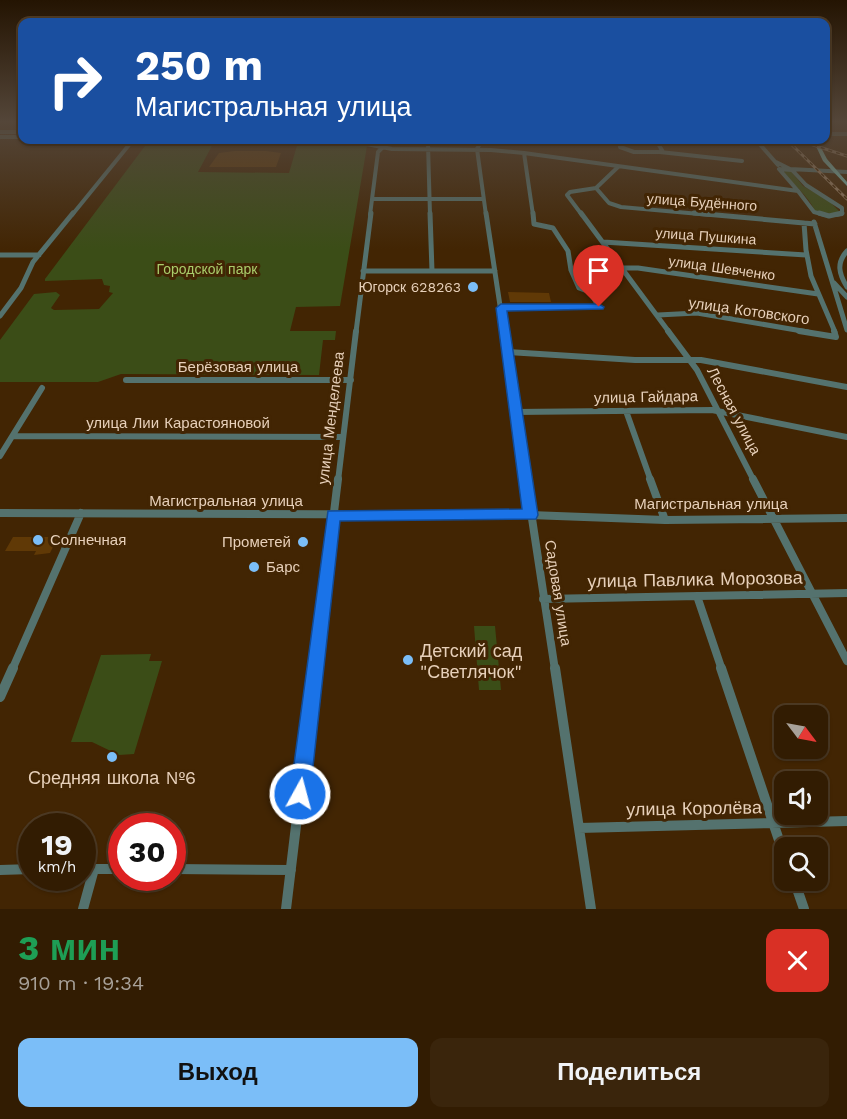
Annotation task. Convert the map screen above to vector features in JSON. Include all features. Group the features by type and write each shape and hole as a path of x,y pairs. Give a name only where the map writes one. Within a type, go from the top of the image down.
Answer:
{"main road":[{"path":"829,164 847,186"}],"street":[{"path":"0,316 21,288 39,255 113,164"},
{"name":"улица Менделеева","path":"286,909 376,164"},
{"path":"429,164 432,271"},
{"name":"Садовая улица","path":"479,164 591,909"},
{"path":"501,308 599,307 590,292 579,288 571,270 572,261 568,251 553,228 534,224 526,164"},
{"path":"601,164 798,191"},
{"path":"777,164 783,175 806,199 811,210 830,276 845,317 847,330"},
{"path":"781,164 847,213"},
{"path":"596,188 618,167"},
{"path":"779,169 847,172"},
{"path":"797,175 800,171 808,170"},
{"path":"759,186 770,185 783,175"},
{"name":"Лесная улица","path":"596,188 568,193 568,197 691,360 720,412 847,661"},
{"name":"улица Будённого","path":"596,188 609,203 621,207 814,224"},
{"path":"372,199 483,199"},
{"path":"811,210 818,214 836,216 842,214 842,208"},
{"path":"804,223 806,255 818,294"},
{"name":"улица Пушкина","path":"603,242 806,255"},
{"path":"846,251 839,262 838,269 847,287"},
{"path":"0,255 39,255"},
{"name":"улица Шевченко","path":"623,268 638,268 818,294"},
{"path":"363,271 495,271"},
{"path":"830,276 847,297"},
{"name":"улица Котовского","path":"658,315 698,313 836,336 827,310 818,294"},
{"path":"507,352 712,362 847,387"},
{"name":"Берёзовая улица","path":"126,380 351,380"},
{"path":"0,456 42,388"},
{"name":"улица Гайдара","path":"515,412 702,410 847,437"},
{"path":"626,411 665,520"},
{"name":"улица Лии Карастояновой","path":"12,436 344,437"},
{"name":"Магистральная улица","path":"0,513 530,515 665,520 774,517 847,518"},
{"path":"0,697 81,513"},
{"name":"улица Павлика Морозова","path":"543,599 847,593"},
{"path":"697,596 778,837"},
{"name":"улица Королёва","path":"579,828 847,821"},
{"path":"0,870 18,869"},
{"path":"186,869 291,870"},
{"path":"82,909 85,891"},
{"path":"798,891 804,909"}],"green space":[{"name":"Городской парк","path":"131,164 202,164 198,172 289,173 291,164 364,164 340,306 296,307 290,331 336,331 335,340 323,340 319,375 121,374 98,382 0,382 0,340 34,294 56,292 60,295 51,308 54,310 99,309 113,293 109,292 110,286 104,285 102,279 45,281"},
{"path":"783,171 791,171 803,186 828,200 839,211 835,214 815,211"},
{"path":"474,626 495,626 501,690 479,690"},
{"path":"151,654 149,661 162,661 134,754 119,755 92,742 71,742 101,655"}],"building":[{"path":"211,164 277,164 276,167 209,167"},
{"path":"508,292 549,293 551,302 510,302"},
{"name":"Солнечная","path":"13,537 58,537 50,553 34,555 36,551 5,551"}],"railway":[{"path":"812,164 847,199"}],"place":[{"name":"Югорск 628263","path":"473,287"},
{"name":"Солнечная","path":"38,540"},
{"name":"Прометей","path":"303,542"},
{"name":"Барс","path":"254,567"},
{"name":"Детский сад \"Светлячок\"","path":"408,660"},
{"name":"Средняя школа №6","path":"112,757"}],"route":[{"path":"300,794 334,515 530,515 501,308 599,307"}]}
